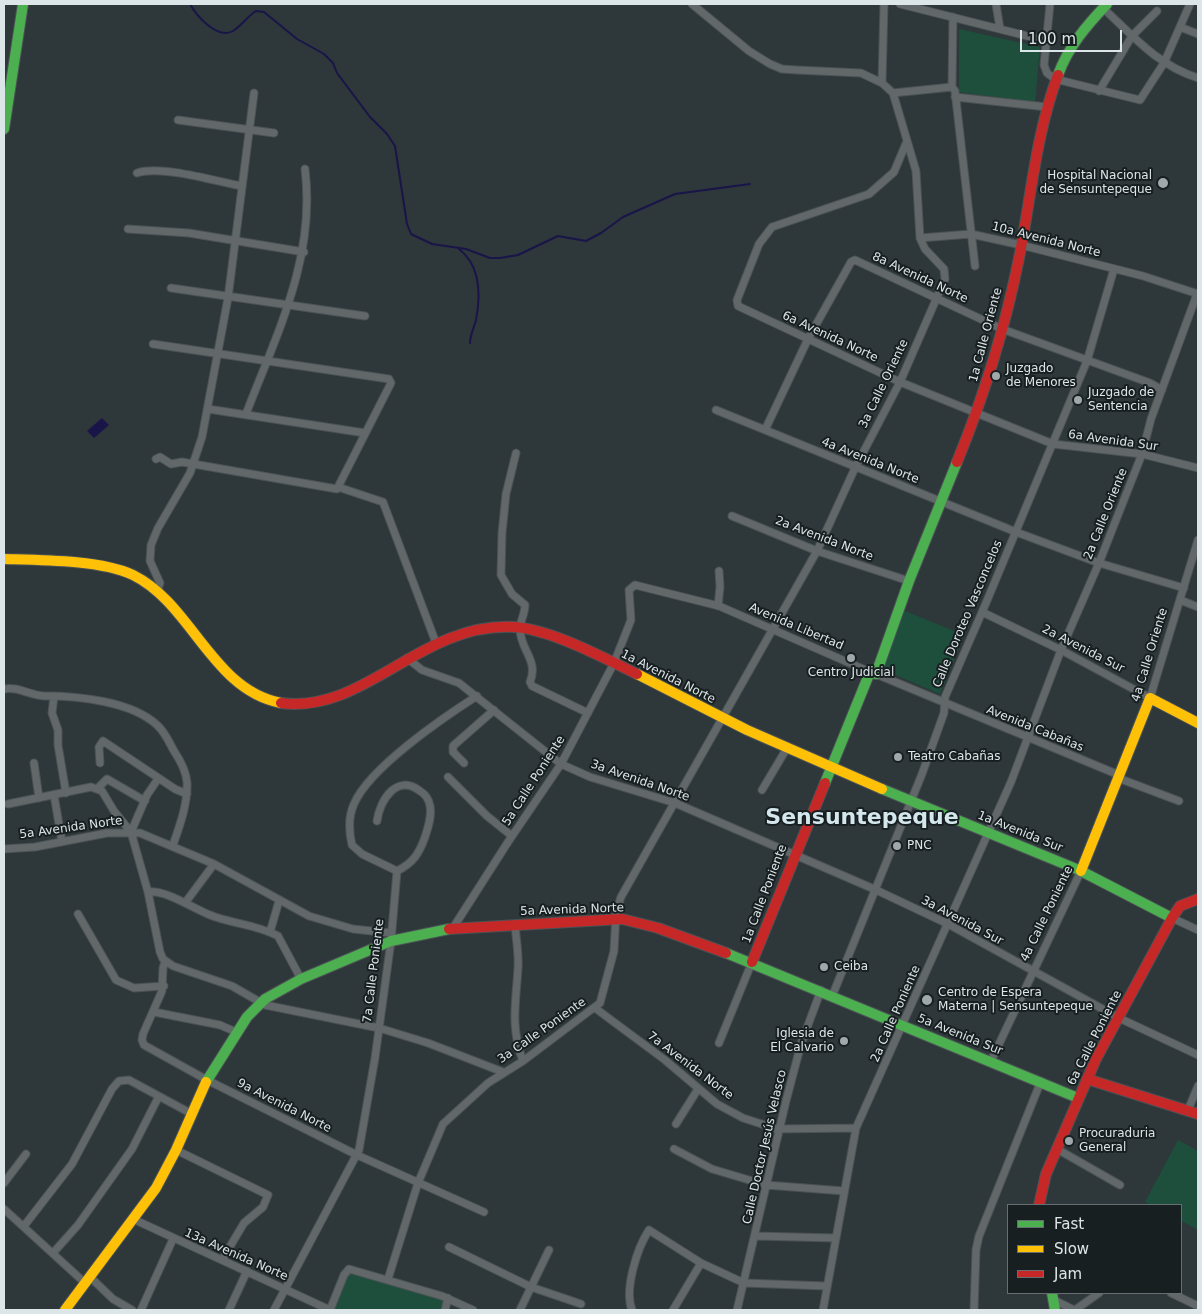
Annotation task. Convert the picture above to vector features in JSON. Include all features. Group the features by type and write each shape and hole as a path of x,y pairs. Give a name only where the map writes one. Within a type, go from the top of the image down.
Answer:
{"street":[{"path":"4,129 23,4"},
{"path":"692,4 749,51 770,64 790,70 861,73 882,83 893,93 917,177 920,238"},
{"path":"882,83 884,4"},
{"path":"900,4 1047,41"},
{"path":"996,4 1000,29"},
{"path":"1050,4 1045,70 1055,78 1098,91 1140,100 1164,63 1190,4"},
{"path":"1105,6 1132,36 1164,63 1178,71 1198,78"},
{"name":"1a Calle Oriente","path":"873,673 942,503 992,369 1021,245 1047,107 1055,78 1075,38 1105,6"},
{"path":"1098,91 1132,36 1157,10"},
{"path":"953,17 952,87 955,97 975,266"},
{"path":"1180,27 1198,34"},
{"path":"893,93 952,87"},
{"path":"157,591 160,583 150,560 152,545 158,528 194,464 220,352 254,93"},
{"path":"955,97 1047,107"},
{"path":"178,120 274,133"},
{"name":"6a Avenida Norte","path":"907,141 894,172 869,194 782,223 768,231 758,244 736,300 738,306 900,382 976,411 1053,444"},
{"path":"246,414 287,306 304,252 308,195 304,169"},
{"path":"137,173 144,171 183,174 241,186"},
{"path":"128,229 189,233 304,252"},
{"name":"10a Avenida Norte","path":"920,238 972,234 1114,269 1198,294"},
{"name":"3a Calle Oriente","path":"772,631 817,551 855,468 900,382 938,299 946,274 944,269 924,249 920,238"},
{"name":"8a Avenida Norte","path":"808,339 851,262 855,260 1002,329 1150,383 1162,390"},
{"name":"Calle Doroteo Vasconcelos","path":"833,994 912,799 944,713 943,703 1087,361 1114,269"},
{"path":"171,288 228,298 365,316"},
{"name":"2a Calle Oriente","path":"1029,739 1061,650 1099,563 1142,454 1162,390 1198,294"},
{"path":"765,430 808,339"},
{"path":"153,344 220,352 389,379 391,382 337,489 182,462 170,464 160,457 156,459"},
{"path":"208,409 365,433"},
{"name":"4a Avenida Norte","path":"716,410 1016,532 1099,563 1184,588"},
{"name":"6a Avenida Sur","path":"1053,444 1142,454 1198,468"},
{"path":"516,453 504,514 501,575 512,594 525,605 520,628 522,642 533,667 530,682 532,686 588,713"},
{"path":"338,486 383,502 436,643"},
{"name":"2a Avenida Norte","path":"732,516 817,551 909,581"},
{"name":"4a Calle Oriente","path":"1119,776 1150,698 1198,540"},
{"name":"1a Avenida Norte","path":"4,559 121,571 136,576 157,591 180,612 236,679 257,694 276,702 308,706 332,701 436,643 488,626 520,628 540,632 583,649 723,719 831,767 912,799"},
{"path":"718,606 719,571"},
{"name":"Avenida Libertad","path":"635,585 718,606 772,631 943,703"},
{"name":"5a Calle Poniente","path":"453,928 512,836 562,764 614,663 631,620 629,590 635,585"},
{"path":"1180,600 1198,607"},
{"name":"2a Avenida Sur","path":"982,612 1061,650 1198,723"},
{"name":"3a Calle Poniente","path":"388,1279 418,1183 443,1124 488,1083 595,1008 603,996 614,951 616,920 621,897 772,631"},
{"path":"378,821 379,809 383,800 389,792 397,787 408,784 417,788 424,794 430,806 429,825 419,853 413,861 397,871 362,854 352,845 350,821 353,805 360,793 404,750 441,719 477,696 459,683 422,670 408,658"},
{"name":"1a Calle Poniente","path":"719,1042 831,767 873,673"},
{"path":"4,689 13,689 39,696 74,696 122,707 151,720 164,734 181,762 186,776 186,794 173,845"},
{"path":"54,696 52,713 58,730 58,745 66,793"},
{"name":"3a Avenida Norte","path":"477,696 562,764 590,777 674,803 874,889"},
{"name":"Avenida Cabañas","path":"943,703 1179,801"},
{"path":"464,763 453,752 453,746 494,710"},
{"name":"2a Calle Poniente","path":"823,1310 856,1128 904,1025 1029,739"},
{"path":"100,763 99,747 103,740 158,779 186,794"},
{"path":"762,790 787,748"},
{"path":"34,762 39,798"},
{"name":"4a Calle Poniente","path":"991,1061 1082,871 1119,776"},
{"path":"448,777 487,816 512,836"},
{"path":"98,788 107,779 145,801"},
{"path":"131,832 145,801 158,779"},
{"path":"8,804 91,787 98,788 131,832 148,892 160,952 165,962 179,969 232,986 271,1007 378,1028 428,1042 503,1072"},
{"path":"54,795 62,842"},
{"name":"1a Avenida Sur","path":"912,799 987,833 1082,871 1198,930"},
{"name":"5a Avenida Norte","path":"4,849 24,849 107,833 131,832 173,845 214,864 279,901 322,921 353,929 391,937 453,928 622,919 658,928 833,994"},
{"path":"185,903 214,864"},
{"name":"7a Calle Poniente","path":"274,1310 357,1155 391,937 397,871"},
{"name":"3a Avenida Sur","path":"874,889 948,924 1119,1018 1198,1055"},
{"path":"148,892 158,892 214,917 249,924 270,932 280,938 301,979"},
{"name":"6a Calle Poniente","path":"1039,1204 1042,1186 1078,1098 1119,1018 1172,918 1180,906 1198,899"},
{"path":"270,932 279,901"},
{"path":"78,914 94,946 116,980 134,988 164,986"},
{"path":"515,924 518,966 513,1023 522,1061"},
{"path":"65,1310 156,1188 176,1150 207,1080 236,1032 261,1003 301,979 391,937"},
{"path":"165,962 163,968 164,986 154,1012 220,1026 236,1032"},
{"name":"Calle Doctor Jesús Velasco","path":"737,1310 779,1129 801,1044 822,990"},
{"name":"5a Avenida Sur","path":"833,994 1042,1081 1078,1098"},
{"name":"7a Avenida Norte","path":"595,1008 665,1060 717,1104 743,1118 779,1129 856,1128"},
{"name":"9a Avenida Norte","path":"154,1012 143,1034 142,1043 207,1080 357,1155 484,1212"},
{"path":"24,1226 72,1164 117,1083 122,1079 129,1080 158,1098 192,1114"},
{"path":"1088,1079 1198,1114"},
{"path":"974,1310 976,1250 980,1236 1042,1081"},
{"path":"1188,1110 1198,1086"},
{"path":"676,1124 698,1089"},
{"path":"53,1253 78,1224 132,1150 158,1098"},
{"path":"674,1149 712,1169 766,1185 844,1191"},
{"path":"1057,1149 1120,1185"},
{"path":"176,1150 268,1195 263,1207 244,1223 222,1260"},
{"path":"4,1183 26,1154"},
{"path":"4,1209 53,1253 113,1299 132,1310"},
{"name":"13a Avenida Norte","path":"133,1219 172,1239 247,1271 330,1310"},
{"path":"632,1310 629,1299 636,1261 642,1240 649,1230 701,1263 744,1283 826,1286"},
{"path":"755,1236 836,1238"},
{"path":"141,1310 172,1239"},
{"path":"449,1247 531,1287 581,1304"},
{"path":"520,1310 549,1250"},
{"path":"673,1310 701,1263"},
{"path":"330,1310 344,1275 349,1269 448,1298 473,1310"},
{"path":"229,1310 247,1271"},
{"path":"1054,1301 1074,1310 1098,1294"},
{"path":"1173,1294 1198,1306"},
{"path":"445,1310 448,1298"}],"green space":[{"path":"959,29 1040,47 1035,103 959,92"},
{"path":"905,611 964,635 940,694 881,669"},
{"path":"1178,1140 1198,1151 1198,1230 1182,1222 1182,1204 1149,1204 1145,1202"},
{"path":"347,1271 446,1298 444,1310 330,1310"}],"shaded area":[{"path":"102,418 109,425 94,438 87,431"}],"waterway":[{"path":"190,4 208,25 220,32 227,33 236,29 256,11 264,12 297,39 324,54 333,63 337,73 370,117 387,134 395,146 407,224 411,234 432,244 466,249 490,258 518,255 558,236 586,241 623,217 675,194 750,184"},
{"path":"459,249 472,264 478,281 478,310 470,343"}],"traffic: fast":[{"path":"4,129 23,4"},
{"path":"1058,75 1067,55 1079,37 1107,4"},
{"path":"825,783 870,672 876,674 909,581 957,462"},
{"path":"882,789 1079,870 1172,918"},
{"path":"206,1082 247,1017 265,999 301,979 391,941 449,929"},
{"path":"726,953 1078,1098"},
{"path":"1052,1294 1055,1310"}],"traffic: slow":[{"path":"4,559 88,564 104,566 133,575 153,588 171,605 219,664 237,682 257,695 281,703"},
{"path":"637,674 747,730 882,789"},
{"path":"1081,871 1150,698 1198,723"},
{"path":"65,1310 156,1188 176,1150 206,1082"}],"traffic: jam":[{"path":"957,462 985,387 1007,310 1019,258 1039,143 1050,97 1058,75"},
{"path":"281,703 312,703 340,695 450,638 480,629 514,627 544,633 577,645 637,674"},
{"path":"752,962 825,783"},
{"path":"1039,1204 1046,1174 1096,1059 1172,918 1180,906 1198,899"},
{"path":"449,929 622,919 658,928 726,953"},
{"path":"1087,1079 1198,1114"}],"place":[{"name":"Hospital Nacional de Sensuntepeque","path":"1163,183"},
{"name":"Juzgado de Menores","path":"996,376"},
{"name":"Juzgado de Sentencia","path":"1078,400"},
{"name":"Centro Judicial","path":"851,658"},
{"name":"Teatro Cabañas","path":"898,757"},
{"name":"PNC","path":"897,846"},
{"name":"Ceiba","path":"824,967"},
{"name":"Centro de Espera Materna | Sensuntepeque","path":"927,1000"},
{"name":"Iglesia de El Calvario","path":"844,1041"},
{"name":"Procuraduria General","path":"1069,1141"}],"district":[{"name":"Sensuntepeque","path":"862,818"}]}
